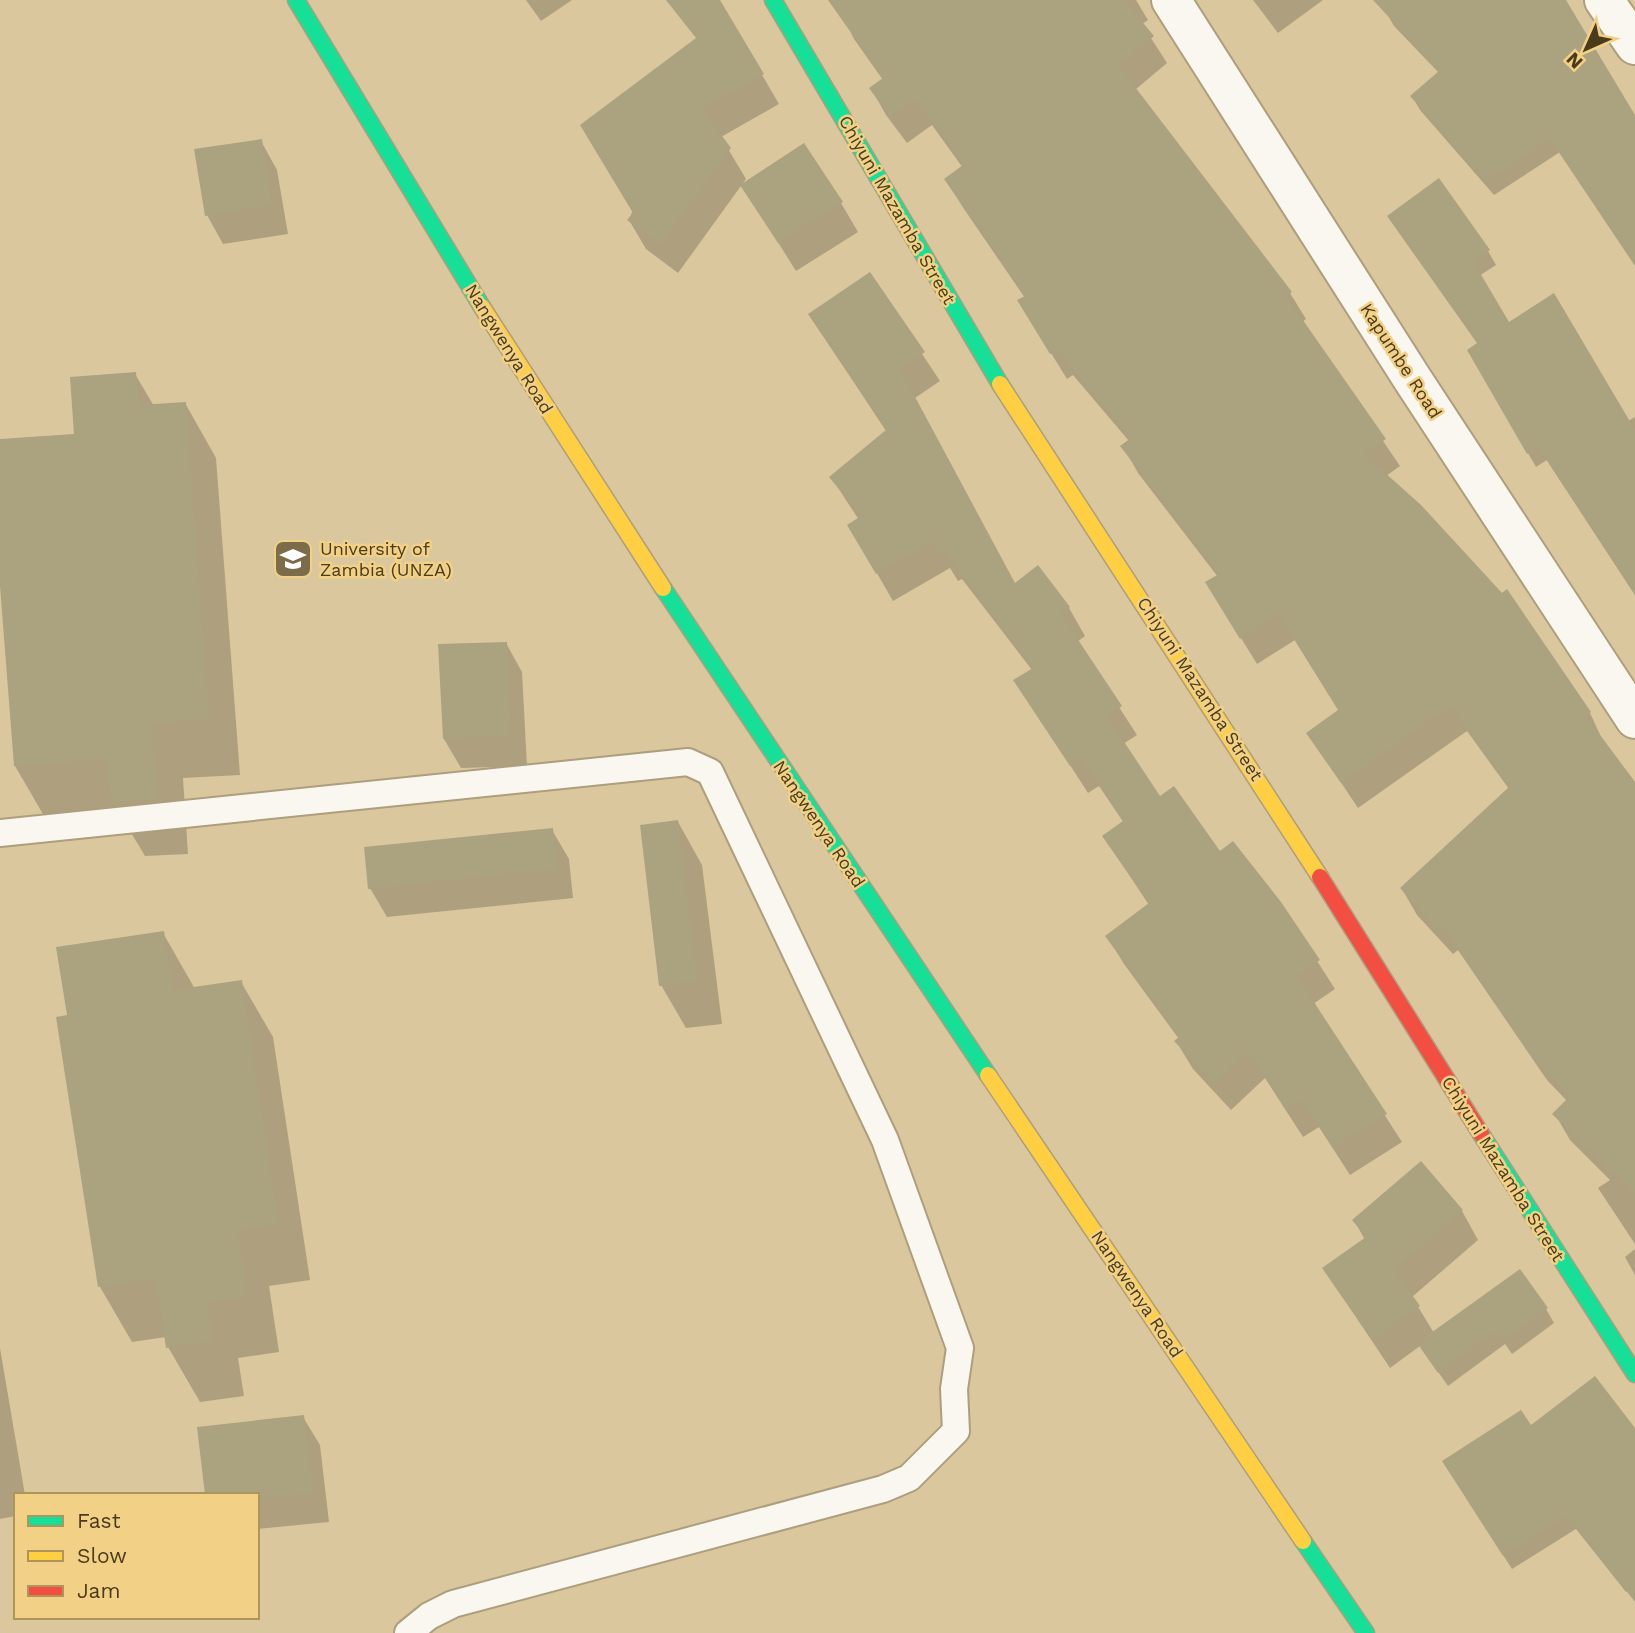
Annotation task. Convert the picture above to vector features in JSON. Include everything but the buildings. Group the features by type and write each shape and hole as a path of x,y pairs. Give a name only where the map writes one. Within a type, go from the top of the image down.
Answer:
{"main road":[{"name":"Nangwenya Road","path":"296,0 508,350 766,746 1366,1633"},
{"name":"Chiyuni Mazamba Street","path":"773,0 986,362 1241,751 1635,1374"}],"street":[{"name":"Kapumbe Road","path":"1171,0 1413,380 1635,719"},
{"path":"1604,0 1635,45"}],"lane":[{"path":"0,833 688,762 710,772 885,1140 960,1348 954,1389 956,1431 909,1478 883,1489 453,1604 429,1616 408,1633"}],"traffic: fast":[{"path":"296,0 482,307"},
{"path":"773,0 1000,384"},
{"path":"663,588 988,1075"},
{"path":"1481,1134 1635,1374"},
{"path":"1303,1541 1366,1633"}],"traffic: slow":[{"path":"482,307 663,588"},
{"path":"1000,384 1320,877"},
{"path":"988,1075 1303,1541"}],"traffic: jam":[{"path":"1320,877 1481,1134"}],"place":[{"name":"University of Zambia (UNZA)","path":"293,559"}]}
